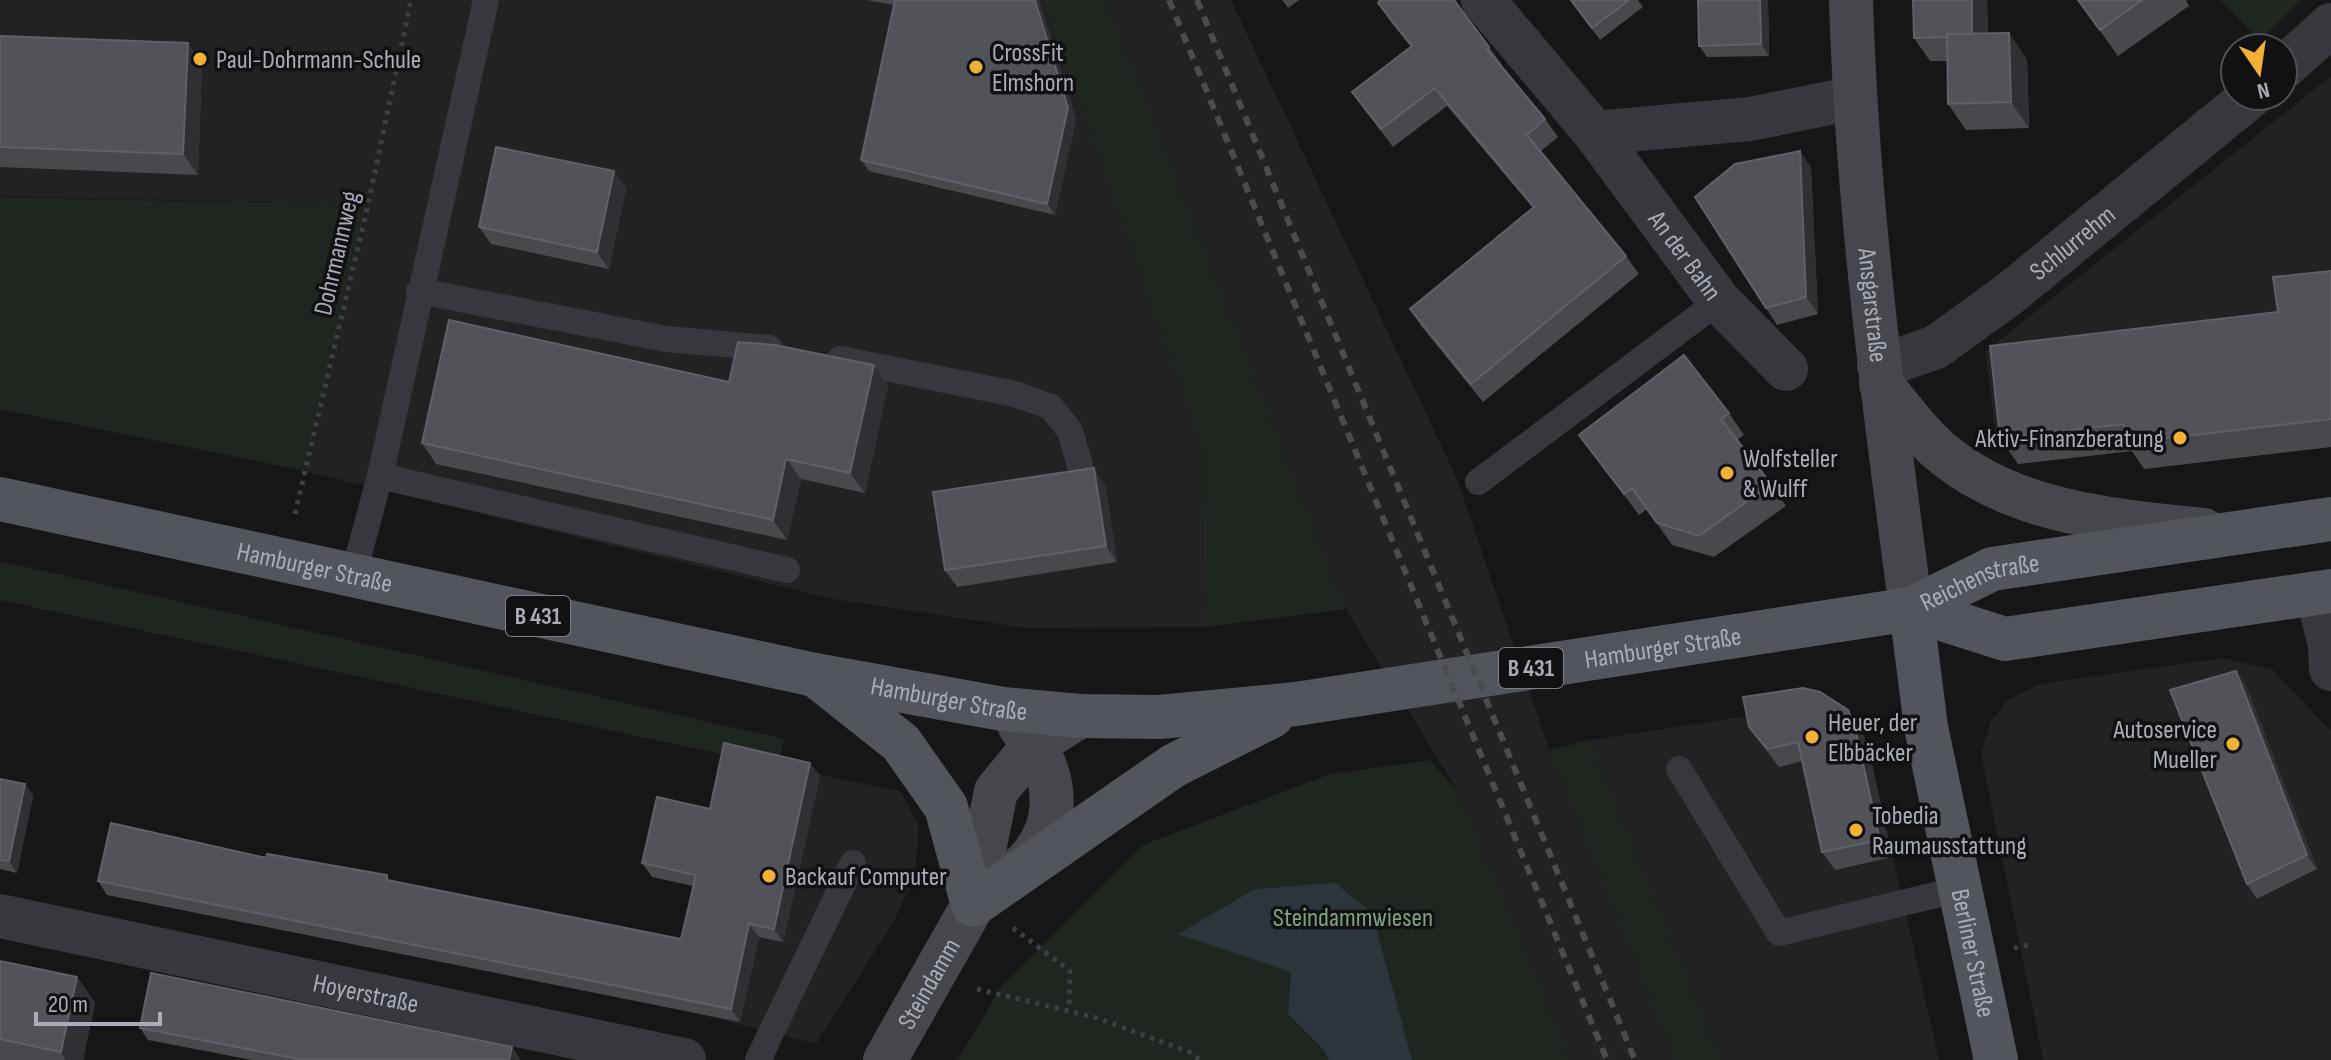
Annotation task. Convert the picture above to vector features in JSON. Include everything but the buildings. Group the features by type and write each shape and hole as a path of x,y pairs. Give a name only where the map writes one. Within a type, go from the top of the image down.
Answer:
{"main road":[{"name":"Hamburger Straße","path":"0,499 815,675 1003,709 1080,716 1159,717 1296,704 1911,609"},
{"name":"Reichenstraße","path":"1911,609 1992,569 2331,519"},
{"name":"Reichenstraße","path":"1911,609 2005,639 2324,592"},
{"name":"Berliner Straße","path":"1911,609 1926,727 1996,1060"},
{"path":"815,675 901,743 946,807 973,905 1173,766 1296,704"}],"street":[{"name":"An der Bahn","path":"1483,0 1595,133 1719,301 1786,369"},
{"name":"Ansgarstraße","path":"1851,0 1854,98 1880,375 1911,609"},
{"path":"2299,54 2331,25"},
{"path":"1595,133 1750,119 1854,98"},
{"name":"Schlurrehm","path":"1880,375 1936,347 2008,295 2231,112"},
{"path":"1880,375 1930,442 1994,488 2092,519 2233,533"},
{"path":"2324,592 2331,669"},
{"name":"Steindamm","path":"973,905 1034,857 1052,813 1049,770 1035,744 1003,709"},
{"name":"Steindamm","path":"885,1060 973,905 996,791 1035,744 1080,716"},
{"name":"Hoyerstraße","path":"0,916 684,1060"}],"lane":[{"path":"353,576 380,476 486,0"},
{"path":"419,291 666,339 792,350"},
{"path":"1478,482 1719,301"},
{"path":"821,356 1015,394 1051,407 1070,431 1080,465"},
{"path":"380,476 787,570"},
{"path":"1679,769 1779,933 1960,889"},
{"path":"758,1060 853,863"}],"path":[{"name":"Dohrmannweg","path":"295,514 378,161 411,0"},
{"path":"1025,935 1070,971 1069,1010"},
{"path":"977,989 1069,1010 1192,1053 1200,1060"}],"shaded area":[{"path":"0,0 1042,0 1201,446 1204,627 1026,628 833,599 305,471 368,205 0,196"},
{"path":"1106,0 1231,0 1458,481 1549,750 1675,1060 1571,1060 1458,792 1346,609"},
{"path":"2331,76 2331,447 2144,469 2142,450 2018,464 1996,434 1985,352 2286,112 2299,112 2299,102"},
{"path":"2224,658 2273,670 2331,731 2331,1060 2043,1060 1981,753 1991,721 2007,701 2039,684"},
{"path":"1755,715 1868,746 1939,1060 1721,1060 1590,740"},
{"path":"733,757 900,791 919,825 915,875 893,923 816,1044 678,1009"},
{"path":"1335,883 1372,913 1412,1060 1329,1060 1324,1050 1288,1014 1291,972 1178,934 1255,889"}],"green space":[{"path":"1042,0 1106,0 1346,609 1204,627 1201,446"},
{"path":"2221,0 2301,0 2269,32 2251,32"},
{"path":"0,197 368,205 305,471 0,409"},
{"path":"0,561 784,739 777,766 0,600"},
{"path":"1590,740 1721,1060 1675,1060 1549,750"},
{"name":"Steindammwiesen","path":"1430,760 1458,792 1571,1060 958,1060 1002,986 1143,845 1330,774"}],"railway":[{"path":"1169,0 1607,1060"},
{"path":"1197,0 1635,1060"}],"place":[{"name":"Paul-Dohrmann-Schule","path":"200,59"},
{"name":"CrossFit Elmshorn","path":"976,67"},
{"name":"Aktiv-Finanzberatung","path":"2180,438"},
{"name":"Wolfsteller & Wulff","path":"1727,473"},
{"name":"Heuer, der Elbbäcker","path":"1812,737"},
{"name":"Autoservice Mueller","path":"2233,744"},
{"name":"Tobedia Raumausstattung","path":"1856,830"},
{"name":"Backauf Computer","path":"769,876"}]}
